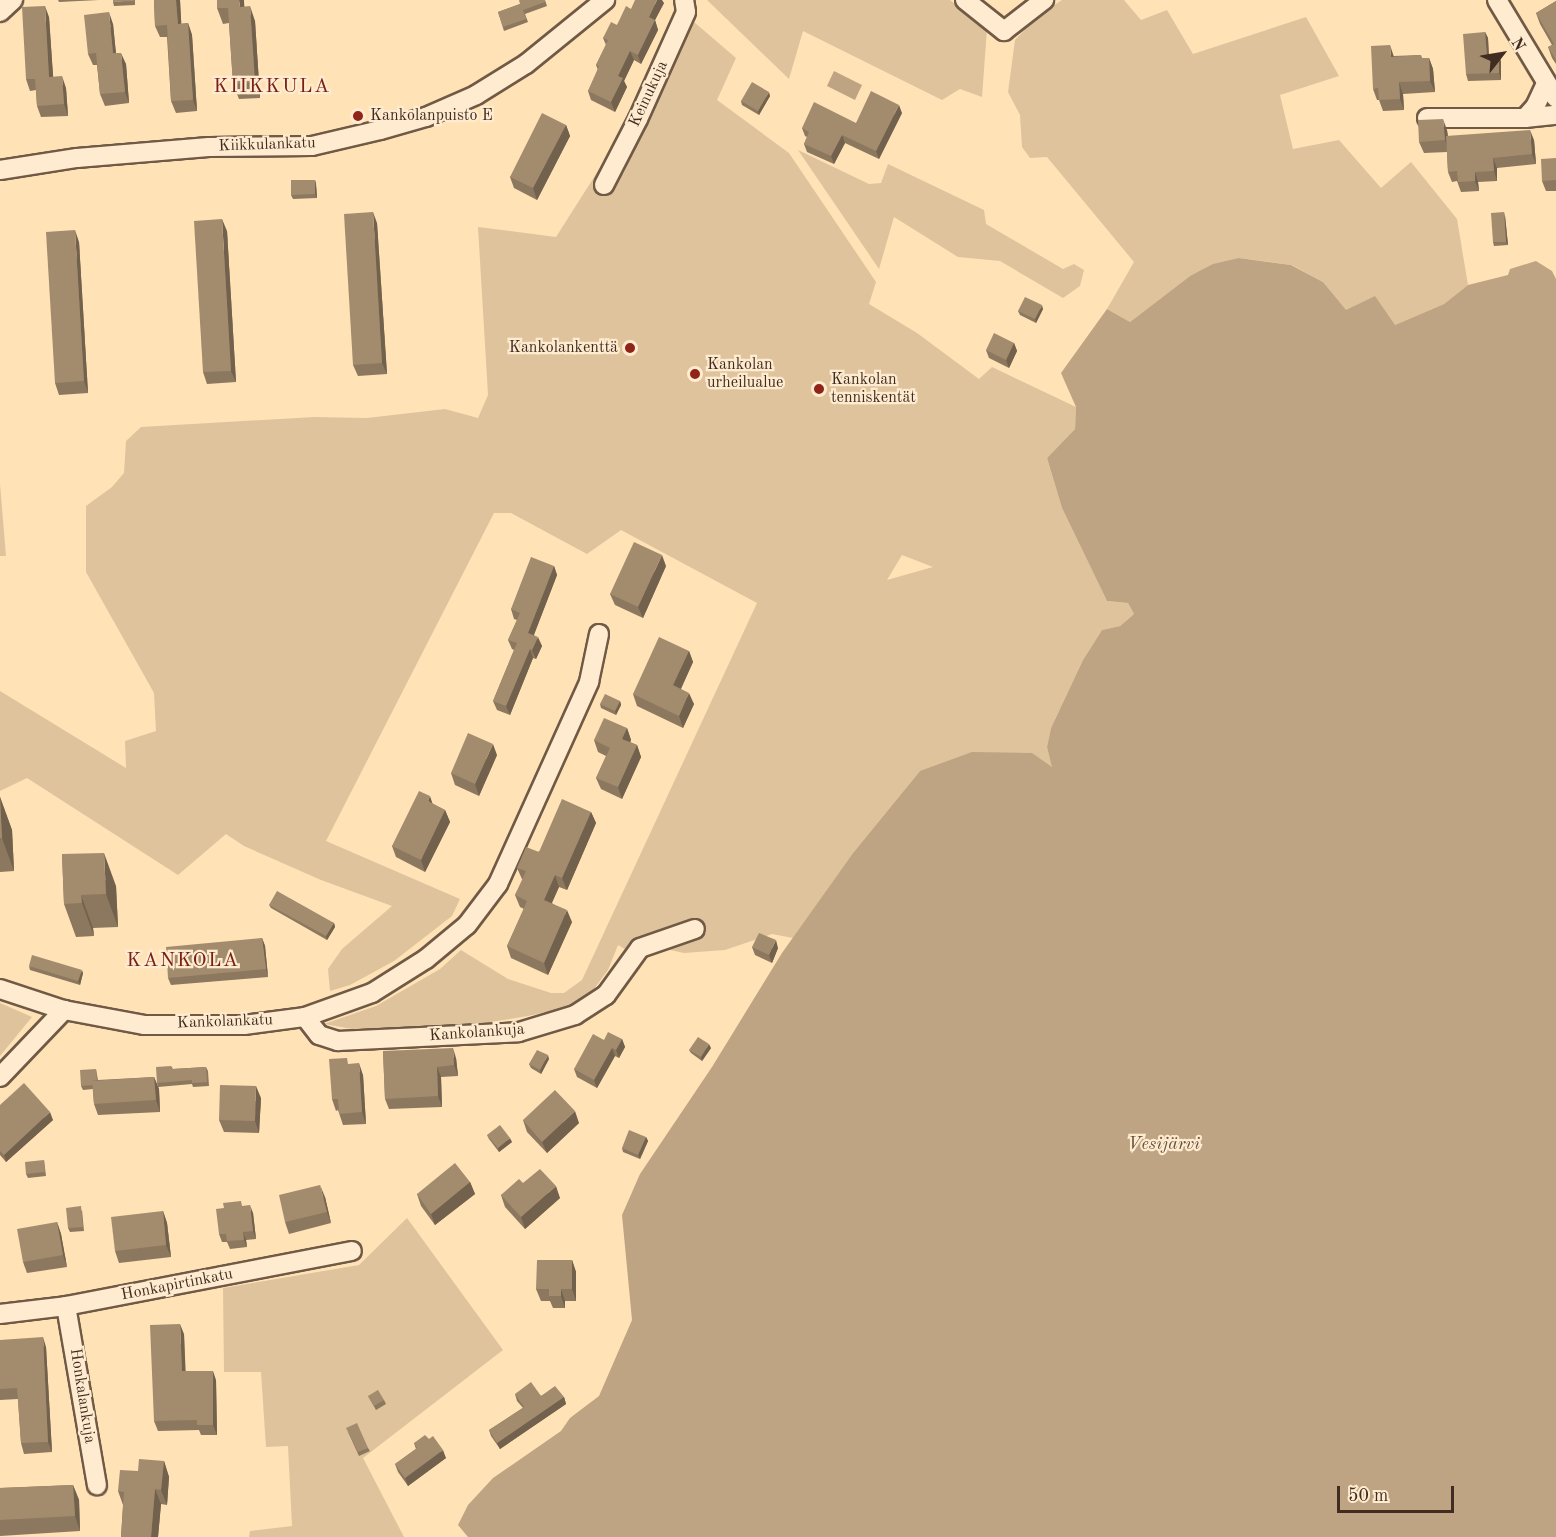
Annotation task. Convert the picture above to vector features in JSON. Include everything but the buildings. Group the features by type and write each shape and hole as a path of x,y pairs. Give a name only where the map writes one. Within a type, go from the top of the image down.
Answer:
{"street":[{"path":"0,12 14,0"},
{"name":"Kiikkulankatu","path":"0,170 77,158 209,147 312,146 380,130 426,117 476,95 526,64 605,0"},
{"name":"Keinukuja","path":"604,185 638,119 686,12 684,0"},
{"path":"965,0 1004,31 1044,0"},
{"path":"1497,0 1551,90 1525,118"},
{"path":"1427,118 1525,118 1556,115"},
{"name":"Kankolankatu","path":"0,989 64,1010 144,1025 244,1025 305,1017 372,993 426,959 467,925 498,884 562,747 589,682 599,634"},
{"name":"Kankolankuja","path":"305,1017 319,1035 338,1041 519,1032 575,1015 606,995 639,948 695,929"},
{"path":"0,1077 64,1010"},
{"name":"Honkapirtinkatu","path":"0,1314 66,1306 352,1251"},
{"name":"Honkalankuja","path":"66,1306 97,1485"}],"shaded area":[{"path":"707,0 950,0 987,29 982,97 960,89 942,100 803,31 789,79"},
{"path":"1062,0 1124,0 1141,20 1167,10 1193,54 1306,17 1339,76 1280,95 1293,149 1339,140 1381,188 1411,162 1457,219 1468,285 1444,304 1395,325 1346,311 1323,282 1292,265 1239,258 1190,276 1130,322 1107,309 1134,262 1047,157 1030,158 1022,147 1020,115 1008,92 1015,40 1038,16"},
{"path":"694,22 736,58 717,100 789,153 876,282 869,304 917,333 979,379 992,367 1076,407 1075,429 1047,458 1062,508 1107,601 1128,603 1134,614 1120,626 1102,630 1083,660 1051,728 1047,747 1053,768 920,771 853,853 793,938 772,934 725,950 684,953 661,948 640,958 618,945 608,970 591,993 568,1007 528,1016 478,1024 352,1029 324,1024 376,1006 440,969 461,950 508,979 551,993 564,993 582,980 757,603 621,530 587,554 511,513 494,513 326,841 460,899 452,916 394,961 350,985 330,991 328,969 342,949 392,906 321,880 244,846 226,834 178,875 27,778 0,791 0,691 126,768 125,741 156,731 154,693 86,572 86,506 112,487 124,473 126,441 141,427 314,417 367,418 445,409 478,418 488,395 478,227 556,237 603,163 623,174","holes":["902,555 933,567 887,580"]},
{"path":"798,150 869,184 881,183 888,164 984,210 986,224 1063,269 1074,264 1084,270 1080,286 1063,298 1000,261 958,257 894,217 879,269"},
{"path":"0,484 6,556 0,556"},
{"path":"0,1003 32,1017 0,1056"},
{"path":"407,1218 503,1350 363,1458 404,1537 249,1537 250,1531 292,1526 288,1446 266,1447 261,1372 224,1372 223,1288 359,1265"}],"water":[{"path":"834,71 862,85 855,100 827,86"},
{"name":"Vesijärvi","path":"1239,258 1291,265 1323,282 1346,310 1375,296 1395,325 1444,304 1468,285 1508,275 1510,269 1536,261 1552,271 1556,279 1556,1537 468,1537 458,1525 468,1505 493,1478 561,1431 570,1418 599,1396 632,1320 622,1215 640,1174 712,1067 782,953 853,853 920,771 972,752 1032,753 1052,767 1047,747 1051,728 1083,660 1102,630 1120,626 1134,614 1128,603 1107,601 1062,508 1047,458 1075,429 1076,407 1061,373 1107,309 1130,322 1190,276 1213,264"}],"place":[{"name":"Kankolanpuisto E","path":"358,116"},
{"name":"Kankolankenttä","path":"630,348"},
{"name":"Kankolan urheilualue","path":"695,374"},
{"name":"Kankolan tenniskentät","path":"819,389"}],"district":[{"name":"KIIKKULA","path":"272,87"},
{"name":"KANKOLA","path":"183,961"}]}
